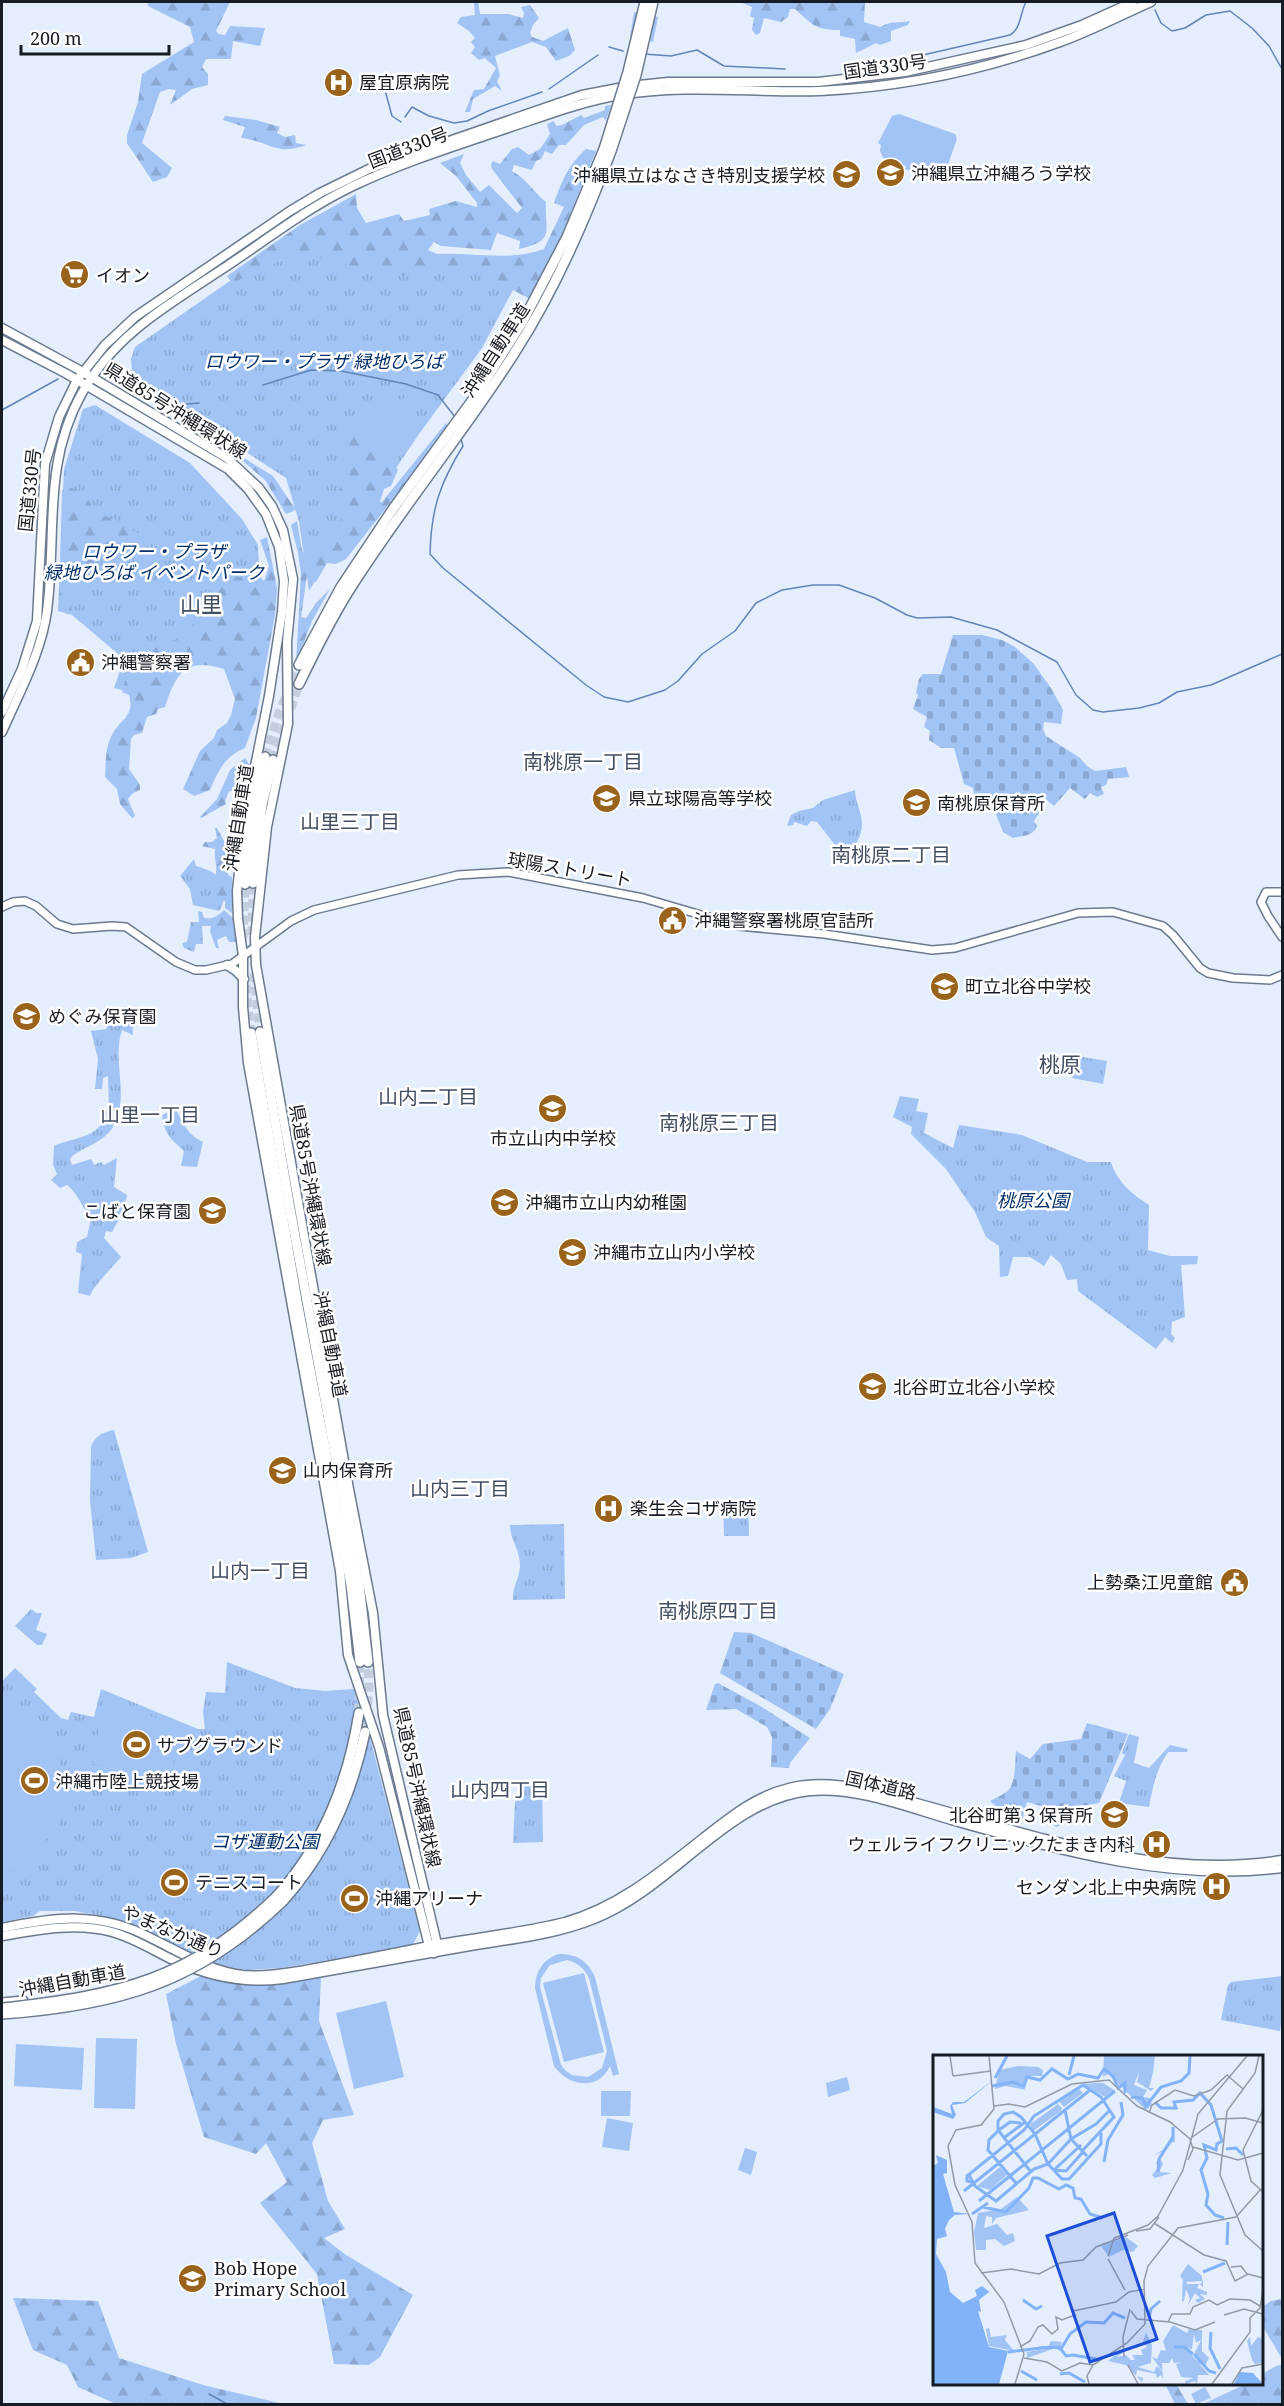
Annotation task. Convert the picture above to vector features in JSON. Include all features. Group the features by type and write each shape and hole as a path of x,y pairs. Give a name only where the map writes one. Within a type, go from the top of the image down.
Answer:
{"highway":[{"name":"沖縄自動車道","path":"299,665 352,569 477,394 523,321 567,237 608,150 645,2"},
{"name":"沖縄自動車道","path":"299,684 323,634 348,592 400,514 485,398 532,325 573,245 636,75 653,2"},
{"name":"沖縄自動車道","path":"249,883 254,803 269,758"},
{"name":"沖縄自動車道","path":"255,1033 297,1301 364,1662"},
{"name":"沖縄自動車道","path":"2,2010 39,2012 110,2000 177,1977 222,1952 261,1922 280,1898 314,1846 333,1809 351,1758 359,1713"},
{"name":"沖縄自動車道","path":"2,2010 108,1993 153,1979 191,1961 238,1931 280,1898 310,1869 334,1828 351,1783 365,1732"}],"main road":[{"name":"国道330号","path":"2,732 27,678 45,622 54,478 63,435 86,386 87,374 105,345 135,317 290,211 320,193 371,168 582,95 646,83 841,81 905,72 1026,45 1082,25 1133,2"},
{"name":"国道330号","path":"2,712 22,669 37,621 45,464 59,417 77,380 87,374 134,330 296,219 352,186 458,146 584,103 625,94 669,90 774,92 842,89 958,71 1027,53 1062,41 1151,2"},
{"name":"県道85号沖縄環状線","path":"2,328 204,442 242,471 259,488 272,506 287,543 292,565 293,588 287,652 288,724 267,827 255,947 256,965 349,1489 374,1613 384,1714 433,1948"},
{"name":"県道85号沖縄環状線","path":"2,340 77,380 233,473 262,507 279,547 284,581 282,612 268,703 247,800 238,875 237,909 243,956 244,1023 251,1083 340,1571 348,1655 379,1747 433,1948"},
{"name":"球陽ストリート","path":"2,907 13,902 25,901 36,906 57,924 74,929 126,927 176,962 195,970 206,970 227,965 291,921 314,910 458,875 483,872 519,873 643,898 739,926 824,934 932,950 955,948 1090,911 1124,914 1169,930 1200,968 1208,973 1233,978 1270,980 1282,975"},
{"path":"1282,892 1266,892 1262,902 1282,937"},
{"path":"227,965 243,979"},
{"name":"国体道路","path":"433,1948 536,1929 572,1920 597,1910 638,1887 748,1805 790,1788 811,1785 828,1784 862,1789 1062,1843 1142,1860 1213,1866 1282,1860"},
{"name":"国体道路","path":"433,1948 553,1932 595,1919 639,1896 750,1811 782,1796 813,1791 860,1795 1026,1840 1131,1864 1190,1871 1282,1868"},
{"name":"やまなか通り","path":"2,1928 51,1919 103,1920 148,1936 210,1967 252,1975 289,1972 433,1948"},
{"name":"やまなか通り","path":"2,1936 46,1929 92,1928 129,1938 190,1967 219,1977 251,1981 283,1979 433,1948"}],"green space":[{"path":"147,2 230,2 216,31 219,34 225,35 230,26 265,28 260,46 233,41 231,59 206,59 202,67 208,74 208,85 192,89 170,105 176,90 169,89 160,92 142,143 172,168 167,177 153,182 127,143 127,135 138,102 142,74 194,42 190,27 148,6"},
{"path":"474,2 478,2 480,14 508,14 523,18 524,13 521,7 530,5 539,18 530,33 532,37 543,41 568,28 575,50 569,56 556,61 546,47 532,42 495,56 500,76 497,81 502,91 495,86 473,99 470,112 465,112 474,90 484,89 496,68 485,58 479,60 471,53 475,47 471,42 475,38 457,23 461,17 475,15"},
{"path":"740,2 865,2 864,22 880,27 910,21 908,25 891,31 891,41 880,45 876,43 856,53 855,39 840,36 840,30 824,29 814,25 795,9 790,9 788,17 781,22 764,18 760,33 756,35 752,30 754,18 750,16 752,7"},
{"path":"634,12 658,17 653,42 630,37"},
{"path":"611,105 606,121 603,117 584,125 566,145 559,145 552,154 545,151 532,170 514,165 512,171 546,202 546,233 539,242 519,249 520,241 497,233 491,250 441,246 434,242 428,250 437,254 505,256 544,249 564,207 554,203 566,174 586,149 596,151 552,259 530,299 473,269 423,270 383,280 378,274 367,269 303,254 286,258 232,283 227,276 300,225 356,194 357,208 366,223 399,214 404,221 430,215 429,209 456,201 477,207 477,203 456,176 440,163 464,154 460,163 466,175 480,192 489,185 517,213 522,208 492,169 493,161 500,164 512,149 518,147 529,155 540,149 550,134 547,124 554,121 556,126 562,125 581,115 584,118 605,110 605,106"},
{"path":"899,114 955,134 957,139 946,170 943,169 939,180 905,169 906,166 883,158 880,151 881,145 878,143 892,116"},
{"path":"225,116 256,120 280,127 277,133 285,137 295,135 296,143 307,145 280,149 241,138 245,127 223,120"},
{"name":"ロウワー・プラザ 緑地ひろば","path":"303,230 522,273 482,348 382,489 332,552 309,591 299,522 286,478 212,430 182,416 155,394 136,383 131,359 135,347"},
{"path":"409,396 417,425 410,440 390,463 363,435 359,415"},
{"name":"ロウワー・プラザ 緑地ひろば イベントパーク","path":"95,405 190,463 242,519 258,545 260,584 205,653 130,692 114,688 124,659 72,615 58,611 64,469 83,409"},
{"path":"363,416 382,450 398,470 391,486 384,489 380,502 446,423 447,426 430,452 346,559 336,564 327,563 316,582 311,581 307,575 301,617 306,618 316,603 330,589 312,621 296,663 301,574 291,525 297,521 302,550 307,558 313,558 328,541 335,540 336,523 345,517 346,510 342,499 334,494 343,485 344,468 340,446 332,441"},
{"path":"225,446 273,476 294,507 302,495 306,497 302,503 295,510 286,514 265,480"},
{"path":"68,487 78,490 87,498 96,513 116,520 139,534 139,537 111,545 71,593 72,612 67,614 59,608 62,490"},
{"path":"267,537 277,588 275,615 256,718 245,748 227,760 210,790 194,796 183,789 200,751 214,738 217,730 227,723 235,699 224,669 200,665 184,671 178,677 165,707 147,717 142,733 134,735 131,739 129,769 140,785 140,790 128,799 135,816 132,818 120,804 117,789 105,777 106,754 110,738 129,713 129,695 122,692 127,674 132,672 148,652 180,637 193,624 204,607 215,570 239,577 259,575 264,581 269,566 260,540"},
{"path":"953,635 982,635 1002,640 1015,647 1033,663 1063,710 1061,724 1044,722 1043,729 1046,736 1080,758 1095,771 1126,767 1129,777 1108,779 1106,785 1101,787 1104,794 1097,797 1090,793 1085,799 1070,788 1054,806 1044,798 1042,809 1034,821 1037,826 1033,832 1013,838 1003,832 993,807 987,811 982,806 984,800 974,794 973,788 964,784 954,748 941,748 929,740 930,731 924,727 927,717 913,709 918,695 916,693 919,679 923,674 941,674"},
{"path":"245,758 250,765 244,791 241,793 229,791 226,804 201,818 217,799 230,770"},
{"path":"855,790 862,828 851,852 839,850 817,822 811,821 807,826 794,822 793,825 787,826 791,815 813,808 823,800"},
{"path":"215,828 224,841 234,838 230,849 228,875 232,877 232,913 225,908 225,901 213,897 216,870 215,849 202,846 205,842 212,842 217,838"},
{"path":"194,859 196,866 215,874 221,882 224,897 219,911 193,905 190,889 180,876"},
{"path":"224,910 233,918 236,942 229,942 226,936 217,940 219,948 216,948 210,931 211,926 202,926 203,944 196,944 194,952 184,948 182,943 187,942 191,922 199,922 198,911 202,912 204,918 210,918"},
{"path":"128,1006 128,1009 132,1009 133,1035 122,1030 119,1042 121,1093 117,1118 107,1135 70,1159 72,1165 91,1159 94,1165 101,1162 104,1165 117,1158 114,1187 127,1195 124,1210 112,1232 106,1231 104,1238 121,1257 90,1296 78,1293 82,1254 76,1252 77,1242 87,1237 91,1219 67,1185 60,1188 51,1180 57,1174 53,1165 54,1146 88,1135 104,1121 101,1120 101,1110 109,1110 108,1076 103,1078 102,1089 95,1089 98,1059 91,1031 107,1029 105,1018 116,1013 120,1008"},
{"path":"1076,1056 1107,1061 1103,1084 1072,1078"},
{"name":"桃原公園","path":"900,1096 919,1099 916,1111 928,1113 924,1133 953,1148 959,1125 1022,1135 1087,1162 1111,1162 1117,1176 1126,1187 1149,1205 1148,1250 1170,1256 1198,1256 1197,1264 1181,1265 1185,1317 1172,1322 1171,1334 1175,1338 1172,1343 1165,1337 1156,1349 1078,1291 1077,1279 1067,1280 1061,1264 1051,1255 1044,1266 1030,1257 1013,1257 1008,1276 1000,1277 999,1246 986,1237 975,1212 946,1169 911,1134 912,1127 893,1117"},
{"path":"176,1109 190,1132 203,1142 197,1167 181,1166 184,1151 172,1139 165,1127 162,1115"},
{"path":"114,1430 148,1552 131,1558 96,1560 90,1500 91,1447 100,1435"},
{"path":"723,1500 748,1500 749,1536 724,1536"},
{"path":"564,1524 565,1599 513,1600 520,1561 510,1525"},
{"path":"31,1609 36,1613 42,1613 36,1630 47,1634 42,1645 37,1645 15,1626"},
{"path":"734,1632 751,1633 844,1674 830,1709 816,1729 720,1673"},
{"name":"コザ運動公園","path":"227,1662 295,1688 325,1691 354,1689 370,1738 420,1931 412,1946 281,1968 247,1970 213,1964 127,1924 104,1916 74,1911 40,1911 33,1916 2,1922 2,1681 15,1668 37,1689 34,1692 61,1718 68,1720 71,1712 94,1717 101,1689 198,1729 205,1729 203,1712 206,1692 225,1693"},
{"path":"718,1683 762,1707 810,1738 790,1763 789,1768 771,1767 772,1737 767,1727 736,1709 706,1710 715,1684"},
{"name":"サブグラウンド","path":"103,1701 179,1725 171,1782 93,1764"},
{"name":"沖縄市陸上競技場","path":"2,1713 34,1723 48,1735 61,1767 66,1768 66,1793 55,1840 46,1838 23,1865 2,1871"},
{"path":"1087,1723 1128,1734 1099,1803 1074,1807 1068,1823 1056,1827 1048,1819 1045,1807 1027,1802 1022,1820 1006,1815 990,1801 1011,1787 1015,1772 1016,1751 1030,1759 1043,1744 1081,1739"},
{"path":"1129,1734 1139,1737 1134,1763 1149,1768 1170,1745 1188,1749 1187,1752 1168,1752 1158,1772 1149,1807 1119,1803 1126,1781 1114,1776 1125,1755 1122,1753"},
{"path":"542,1780 543,1842 513,1843 515,1802 525,1781"},
{"name":"テニスコート","path":"144,1863 209,1872 205,1901 140,1891"},
{"path":"558,1954 571,1955 585,1962 592,1971 619,2074 613,2076 610,2066 598,2080 583,2083 567,2078 554,2066 535,1988 541,1967","holes":["571,1961 580,1966 589,1978 607,2051 602,2068 588,2077 572,2075 561,2065 540,1987 541,1978 550,1965"]},
{"path":"584,1973 604,2052 564,2062 543,1983"},
{"path":"201,1976 236,1984 321,1977 319,2021 354,2115 323,2120 312,2143 328,2201 345,2229 324,2238 346,2255 413,2295 380,2357 369,2365 334,2364 317,2274 260,2203 287,2182 266,2143 256,2154 204,2137 176,2044 166,1994"},
{"path":"1282,1976 1280,2031 1221,2020 1228,1985 1231,1982"},
{"path":"386,2001 404,2077 354,2089 336,2013"},
{"path":"96,2038 137,2039 135,2109 94,2108"},
{"path":"16,2044 84,2048 82,2090 14,2086"},
{"path":"847,2077 850,2090 828,2097 826,2083"},
{"path":"601,2091 631,2091 630,2116 601,2116"},
{"path":"607,2118 633,2123 629,2151 602,2147"},
{"path":"745,2148 757,2152 751,2175 738,2170"},
{"path":"13,2298 98,2301 119,2358 203,2385 283,2404 116,2404 78,2387 67,2365 33,2350"},
{"path":"1282,2299 1282,2359 1263,2327 1263,2306 1271,2301"},
{"path":"1282,2365 1282,2404 1203,2404 1244,2385 1263,2385 1263,2373"},
{"path":"1166,2385 1177,2385 1188,2404 1175,2404"},
{"path":"1205,2387 1211,2398 1196,2404 1191,2394"}],"waterway":[{"path":"857,65 897,61 1010,35 1018,25 1026,2"},
{"path":"1155,10 1161,23 1172,31 1185,28 1206,15 1230,11 1252,28 1269,46 1282,69"},
{"path":"609,47 623,51"},
{"path":"644,54 671,56 697,50 724,66 785,69"},
{"path":"549,89 598,55"},
{"path":"385,76 382,79 392,116 401,122"},
{"path":"405,117 412,107 429,116 454,123 467,121 542,92"},
{"path":"263,385 311,370 341,371 406,384 438,395 455,417"},
{"path":"2,410 58,379"},
{"path":"157,401 176,405 199,403"},
{"path":"461,439 463,446 448,472 438,497 432,523 430,554 443,568 586,685 604,697 628,702 665,690 678,681 702,654 735,631 756,603 782,590 813,585 839,585 875,598 917,618 951,617 997,630 1057,662 1076,695 1093,710 1103,712 1159,703 1177,692 1211,685 1282,654"},
{"path":"209,2394 227,2404"}],"tunnel":[{"path":"265,757 279,713 299,665"},
{"path":"273,760 299,684"},
{"path":"252,935 253,883"},
{"path":"243,938 245,884"},
{"path":"254,973 260,1032"},
{"path":"246,985 251,1033"},
{"path":"359,1713 360,1662"},
{"path":"365,1732 369,1688 368,1662"}],"place":[{"name":"屋宜原病院","path":"338,82"},
{"name":"沖縄県立沖縄ろう学校","path":"890,173"},
{"name":"沖縄県立はなさき特別支援学校","path":"846,175"},
{"name":"イオン","path":"75,275"},
{"name":"沖縄警察署","path":"80,662"},
{"name":"県立球陽高等学校","path":"607,798"},
{"name":"南桃原保育所","path":"916,803"},
{"name":"沖縄警察署桃原官詰所","path":"673,920"},
{"name":"町立北谷中学校","path":"944,986"},
{"name":"めぐみ保育園","path":"27,1016"},
{"name":"市立山内中学校","path":"553,1109"},
{"name":"沖縄市立山内幼稚園","path":"504,1202"},
{"name":"こばと保育園","path":"212,1211"},
{"name":"沖縄市立山内小学校","path":"572,1252"},
{"name":"北谷町立北谷小学校","path":"872,1387"},
{"name":"山内保育所","path":"282,1470"},
{"name":"楽生会コザ病院","path":"609,1508"},
{"name":"上勢桑江児童館","path":"1234,1582"},
{"name":"サブグラウンド","path":"136,1745"},
{"name":"沖縄市陸上競技場","path":"34,1781"},
{"name":"北谷町第３保育所","path":"1114,1815"},
{"name":"ウェルライフクリニックたまき内科","path":"1156,1844"},
{"name":"テニスコート","path":"174,1882"},
{"name":"センダン北上中央病院","path":"1217,1887"},
{"name":"沖縄アリーナ","path":"354,1898"},
{"name":"Bob Hope Primary School","path":"193,2278"}],"district":[{"name":"山里","path":"201,604"},
{"name":"南桃原一丁目","path":"583,761"},
{"name":"山里三丁目","path":"350,821"},
{"name":"南桃原二丁目","path":"891,854"},
{"name":"桃原","path":"1060,1064"},
{"name":"山内二丁目","path":"428,1096"},
{"name":"山里一丁目","path":"150,1114"},
{"name":"南桃原三丁目","path":"719,1122"},
{"name":"山内三丁目","path":"460,1488"},
{"name":"山内一丁目","path":"260,1570"},
{"name":"南桃原四丁目","path":"718,1610"},
{"name":"山内四丁目","path":"500,1789"}]}
